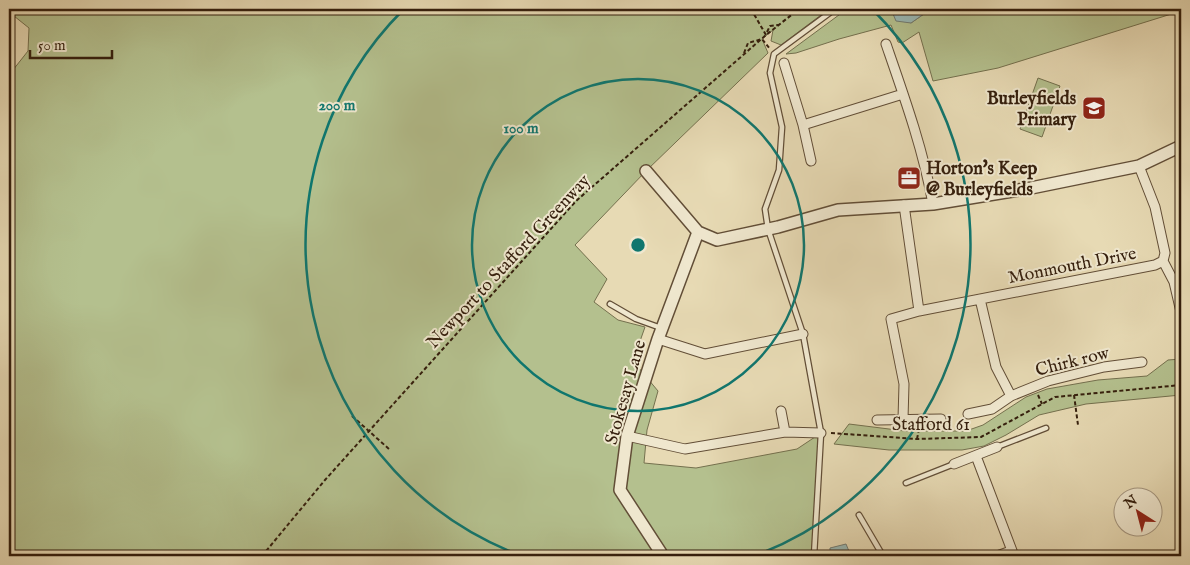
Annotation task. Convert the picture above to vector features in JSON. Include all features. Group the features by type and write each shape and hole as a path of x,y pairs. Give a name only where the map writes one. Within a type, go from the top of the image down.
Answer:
{"street":[{"path":"886,44 929,179 933,204"},
{"path":"784,63 803,125 811,161"},
{"path":"803,125 903,94"},
{"path":"646,171 698,232 717,240 768,229 838,210 933,204 1031,188 1139,166 1181,146"},
{"name":"Monmouth Drive","path":"903,419 904,384 891,319 918,311 1154,265 1163,261 1165,254 1155,207 1139,166"},
{"path":"904,206 918,311"},
{"name":"Stokesay Lane","path":"663,556 620,490 626,436 660,334 698,232"},
{"path":"1163,261 1178,281 1181,312"},
{"path":"980,299 996,367 1012,396"},
{"path":"660,334 705,354 803,334"},
{"name":"Chirk row","path":"968,414 992,409 1012,396 1048,381 1104,367 1142,362"},
{"path":"781,411 785,432"},
{"path":"877,420 941,419"},
{"path":"626,436 685,449 785,432 821,433"},
{"path":"954,464 996,447"},
{"path":"976,456 1012,554 997,556"}],"lane":[{"path":"814,556 821,433 803,334 768,229 765,209 779,170 782,127 770,73 774,54 835,9"},
{"path":"610,304 660,334"},
{"path":"996,447 1046,428"},
{"path":"906,483 954,464"},
{"path":"859,515 883,556"}],"path":[{"path":"751,9 766,35"},
{"name":"Newport to Stafford Greenway","path":"262,556 325,480 576,201 766,35 800,9"},
{"path":"766,35 770,26 780,24"},
{"path":"743,55 748,43 762,39 774,54"},
{"name":"Stafford 61","path":"821,433 917,439 981,437 1055,397 1181,385"},
{"path":"1074,395 1078,425"},
{"path":"352,416 389,449"}],"green space":[{"path":"9,9 829,9 781,45 771,41 773,30 762,39 768,53 646,171 575,245 607,279 594,302 618,320 645,327 633,361 658,391 647,430 644,463 696,468 797,449 821,433 814,556 9,556 9,75 28,51 29,28 9,12"},
{"path":"847,9 891,9 891,11 911,23 931,9 1181,9 1181,11 998,68 933,81 919,32 902,43 898,42 891,25 796,53 786,54"},
{"path":"1038,78 1060,86 1042,137 1020,129"},
{"path":"1181,359 1181,395 1086,404 1039,415 984,446 962,450 889,450 834,444 849,424 905,431 966,431 983,425 1026,397 1047,389 1098,380 1147,376 1168,360"}],"water":[{"path":"891,9 931,9 911,23 896,21"},
{"path":"846,544 851,556 830,556 830,548"}],"place":[{"name":"Burleyfields Primary","path":"1094,108"},
{"name":"Horton's Keep @ Burleyfields","path":"909,178"}]}
